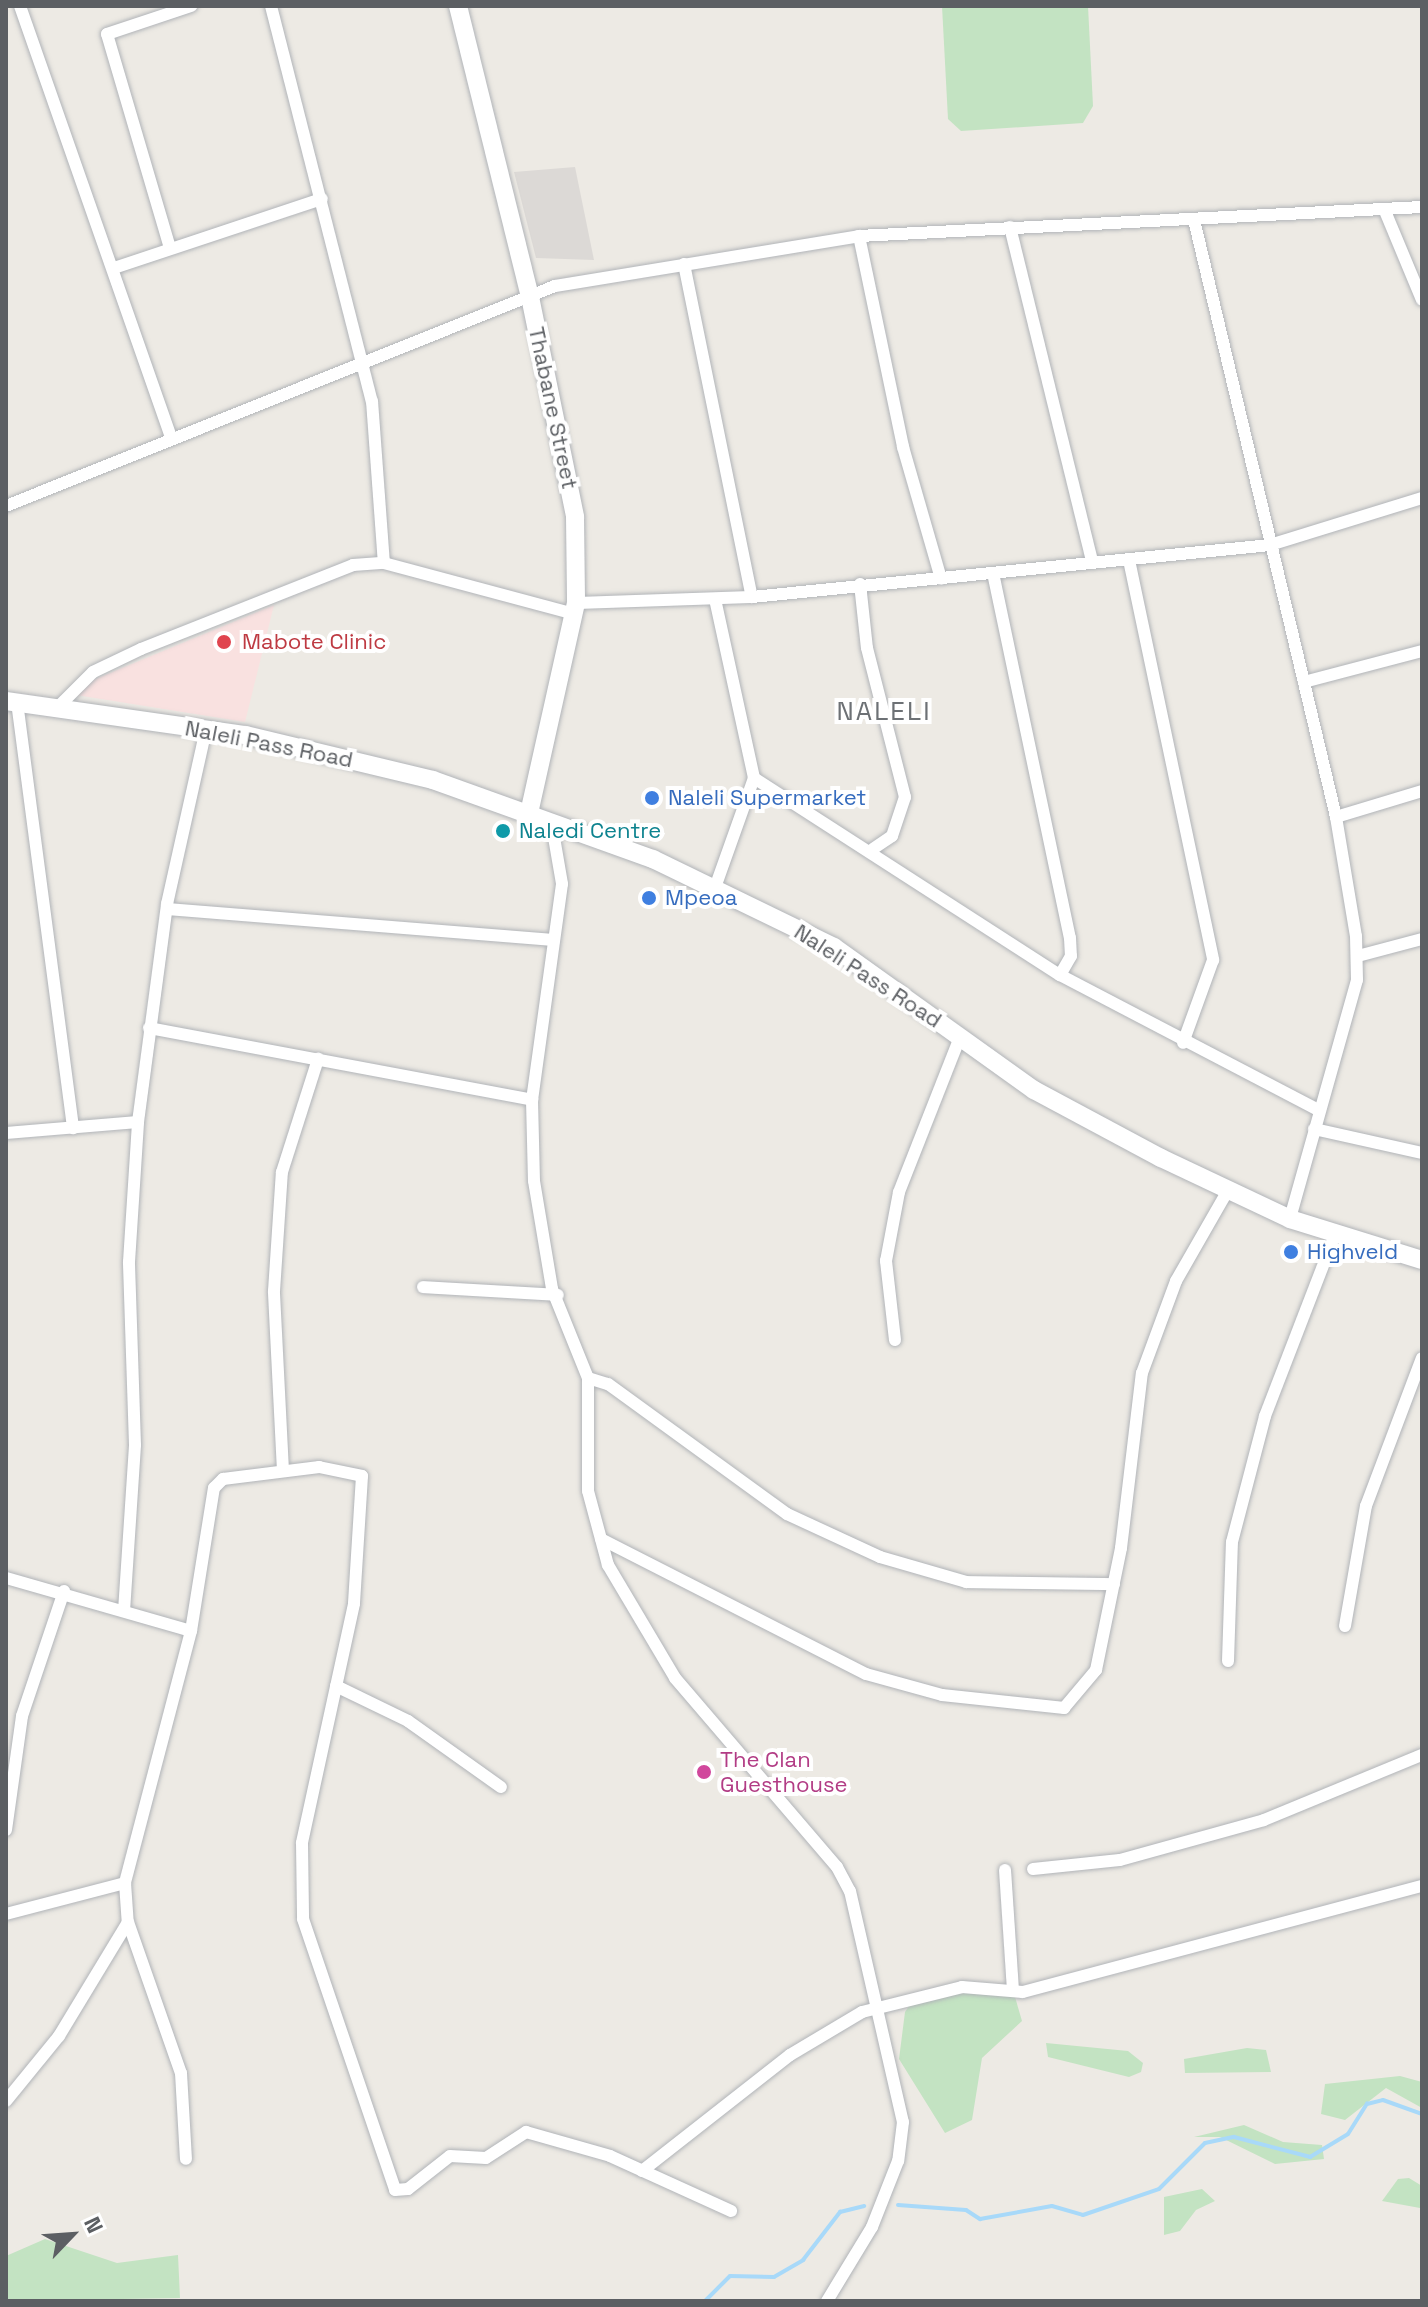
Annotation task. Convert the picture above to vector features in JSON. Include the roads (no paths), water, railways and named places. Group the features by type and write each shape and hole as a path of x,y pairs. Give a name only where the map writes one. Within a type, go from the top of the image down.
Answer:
{"main road":[{"name":"Thabane Street","path":"458,6 529,292 571,492 575,608 529,813"},
{"name":"Naleli Pass Road","path":"11,702 206,730 433,780 551,820 716,885 834,947 1034,1090 1227,1192 1335,1235 1422,1260"}],"street":[{"path":"20,6 171,438"},
{"path":"170,248 107,34 191,6"},
{"path":"271,6 364,362 384,563"},
{"path":"114,268 322,199"},
{"path":"6,506 529,292 859,236 1422,207"},
{"path":"1385,211 1422,300"},
{"path":"1194,220 1336,817 1358,956 1341,1043 1316,1109 1314,1129 1290,1219"},
{"path":"1010,227 1092,562"},
{"path":"859,236 903,447 941,579"},
{"path":"684,264 752,597"},
{"path":"56,709 93,672 141,649 324,574 384,563 575,608 752,597 1270,545 1422,498"},
{"path":"1129,560 1213,960 1183,1043"},
{"path":"993,573 1070,938 1071,956 1060,975"},
{"path":"860,584 867,648 905,797 892,836 873,849"},
{"path":"715,599 754,778 716,885"},
{"path":"1304,682 1422,651"},
{"path":"11,702 73,1128"},
{"path":"124,1611 135,1445 129,1262 138,1122 167,909 206,730"},
{"path":"754,778 873,849 1060,975 1183,1043 1316,1109"},
{"path":"1336,817 1422,791"},
{"path":"551,820 562,884 532,1100 534,1181 558,1295 588,1378 588,1491 616,1581 675,1678 837,1867 876,2008 903,2122 898,2161 872,2227 827,2301"},
{"path":"167,909 554,940"},
{"path":"1358,956 1422,939"},
{"path":"149,1028 532,1100"},
{"path":"895,1340 886,1261 899,1192 960,1037"},
{"path":"283,1471 274,1291 282,1172 318,1059"},
{"path":"6,1133 138,1122"},
{"path":"1314,1129 1422,1153"},
{"path":"601,1539 866,1674 942,1695 1064,1708 1096,1670 1114,1584 1142,1373 1176,1281 1227,1192"},
{"path":"1228,1661 1232,1542 1265,1416 1335,1235"},
{"path":"423,1287 558,1295"},
{"path":"1345,1626 1366,1506 1422,1358"},
{"path":"588,1378 608,1384 787,1514 880,1557 966,1582 1114,1584"},
{"path":"186,2159 181,2073 128,1922 125,1883 191,1631 214,1488 223,1479 343,1467 364,1481 354,1604 302,1843 303,1919 395,2190 408,2189 450,2156 486,2158 526,2132 548,2133 731,2211"},
{"path":"6,1578 64,1591 191,1631"},
{"path":"6,1830 22,1716 64,1591"},
{"path":"336,1686 408,1721 501,1787"},
{"path":"1033,1869 1120,1860 1235,1829 1325,1801 1422,1755"},
{"path":"1005,1870 1013,1989"},
{"path":"6,1914 125,1883"},
{"path":"642,2171 823,2032 876,2008 962,1987 1013,1989 1140,1964 1422,1886"},
{"path":"6,2101 59,2036 128,1922"}],"waterway":[{"path":"898,2205 966,2210 980,2219 1052,2206 1083,2215 1159,2189 1205,2143 1234,2137 1310,2157 1348,2134 1367,2104 1383,2100 1422,2114"},
{"path":"705,2301 730,2276 774,2277 803,2260 840,2212 864,2206"}],"place":[{"name":"Mabote Clinic","path":"224,642"},
{"name":"Naleli Supermarket","path":"652,798"},
{"name":"Naledi Centre","path":"503,831"},
{"name":"Mpeoa","path":"649,898"},
{"name":"Highveld","path":"1291,1252"},
{"name":"The Clan Guesthouse","path":"704,1772"}],"district":[{"name":"NALELI","path":"884,712"}]}
